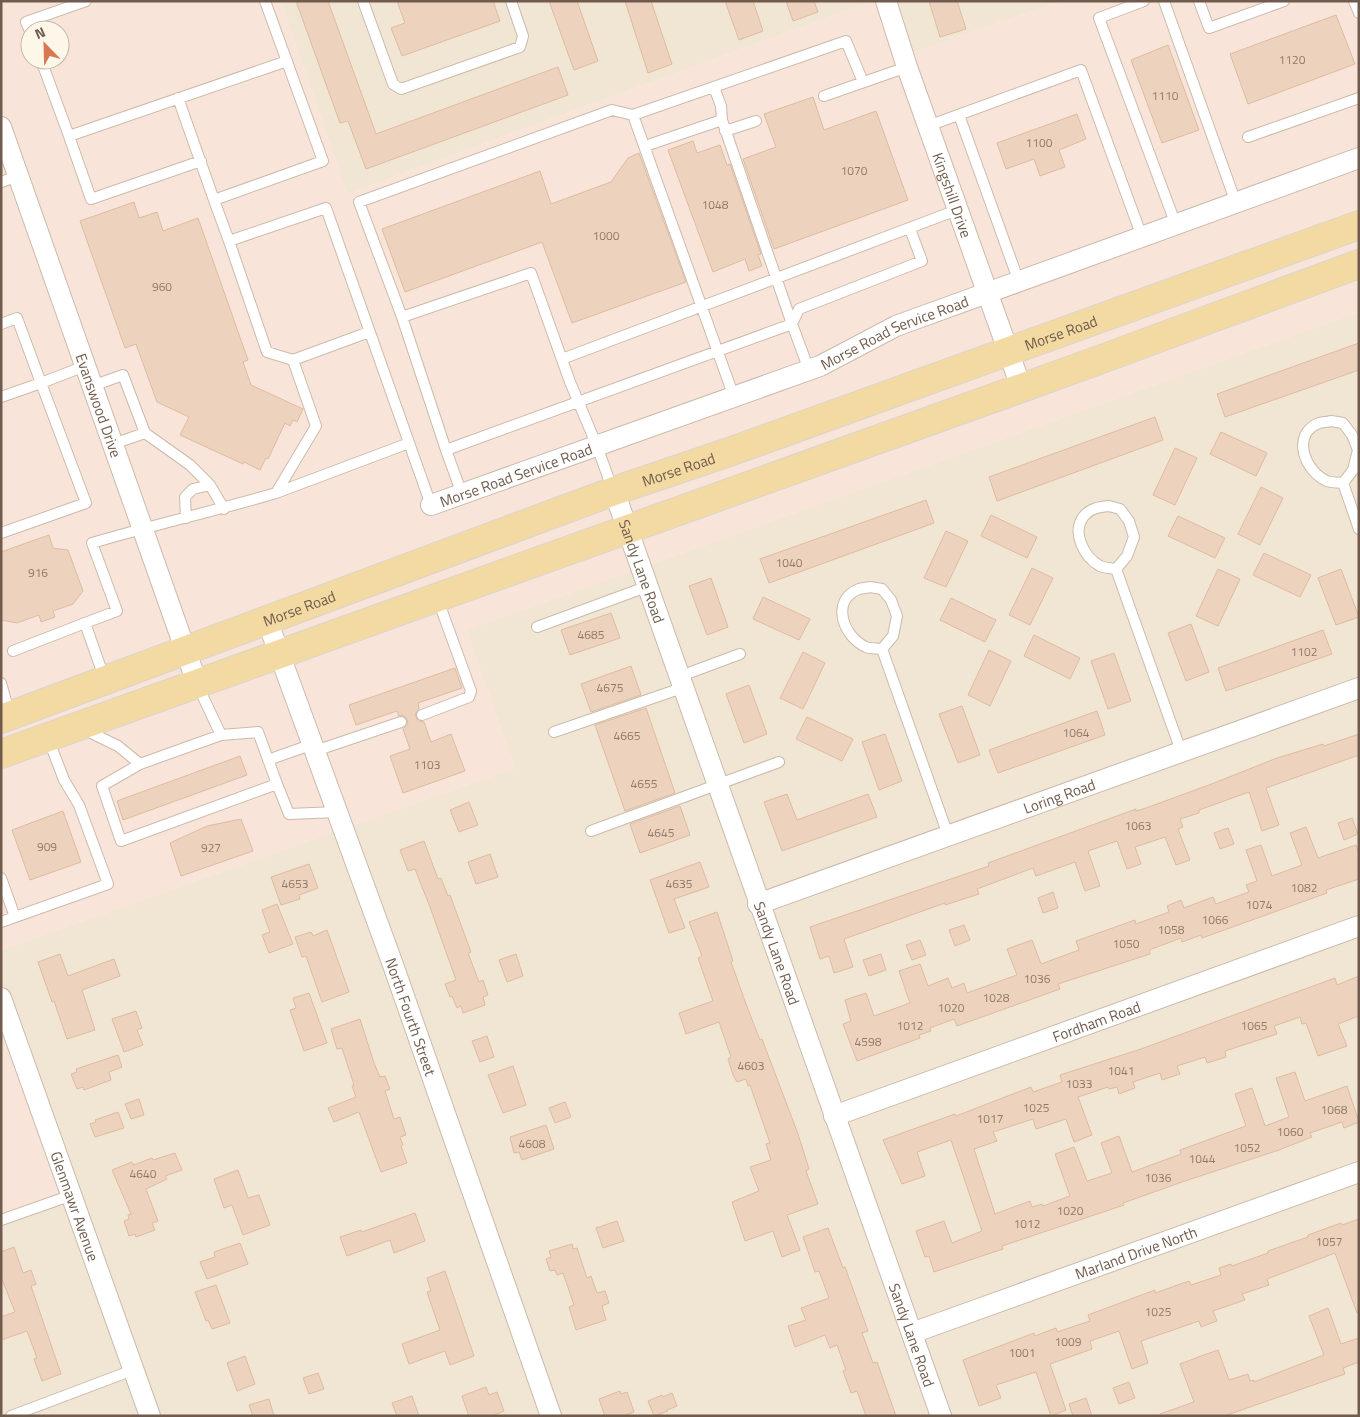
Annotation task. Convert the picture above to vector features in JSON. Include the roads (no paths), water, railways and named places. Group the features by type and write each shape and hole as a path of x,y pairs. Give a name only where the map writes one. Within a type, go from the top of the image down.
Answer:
{"main road":[{"name":"Morse Road","path":"4,721 42,704 614,492 732,452 1359,225"},
{"path":"1,754 627,530 1359,264"}],"street":[{"name":"Kingshill Drive","path":"886,1 957,210 1021,387"},
{"name":"Evanswood Drive","path":"1,127 10,179 85,366 197,683"},
{"name":"Morse Road Service Road","path":"431,505 810,370 896,326 1359,158"},
{"name":"Sandy Lane Road","path":"614,492 758,904 941,1416"},
{"name":"North Fourth Street","path":"267,620 395,972 551,1416"},
{"name":"Loring Road","path":"758,904 1359,688"},
{"name":"Fordham Road","path":"834,1116 1359,926"},
{"name":"Glenmawr Avenue","path":"1,998 150,1416"},
{"name":"Marland Drive North","path":"912,1333 1359,1172"}],"lane":[{"path":"32,20 86,1"},
{"path":"214,200 322,162 265,1"},
{"path":"363,1 393,84 402,89 520,47 523,36 511,1"},
{"path":"1144,1 1099,18 1176,225"},
{"path":"1164,1 1236,203"},
{"path":"1199,1 1209,28 1284,1"},
{"path":"1354,1 1359,13"},
{"path":"462,494 402,317 359,202 612,110 633,115 846,41 863,82"},
{"path":"69,136 287,61"},
{"path":"824,96 907,67"},
{"path":"45,70 91,199 201,161"},
{"path":"928,126 1081,70 1142,237"},
{"path":"714,87 725,132 810,370"},
{"path":"178,98 267,352 293,360 369,332"},
{"path":"1248,137 1359,98"},
{"path":"633,115 734,397"},
{"path":"959,115 1019,282"},
{"path":"645,146 722,120"},
{"path":"725,132 756,121"},
{"path":"229,241 326,208 431,505"},
{"path":"562,359 957,210"},
{"path":"446,450 792,324 799,309 922,261 910,229"},
{"path":"402,317 531,273 578,402 614,492"},
{"path":"1,324 17,318 86,503 1,533"},
{"path":"276,493 316,426 293,360"},
{"path":"1,396 85,366"},
{"path":"92,386 123,375 145,433 190,465 210,485 224,509"},
{"path":"1331,421 1343,423 1352,435 1358,450 1353,470 1342,483 1328,482 1315,474 1305,461 1302,444 1307,432 1319,423 1331,421"},
{"path":"113,444 145,433"},
{"path":"13,651 117,611 92,543 142,528 224,509 276,493 409,444"},
{"path":"1342,483 1359,529"},
{"path":"186,518 184,497 193,489 210,485"},
{"path":"1109,506 1120,509 1129,521 1134,537 1128,556 1116,569 1101,566 1088,557 1080,544 1078,527 1084,515 1096,507 1109,506"},
{"path":"1116,569 1181,751"},
{"path":"537,627 646,587"},
{"path":"870,587 882,589 891,600 898,616 893,636 882,649 867,647 854,640 844,627 842,610 846,598 858,589 870,587"},
{"path":"422,715 469,697 471,691 437,597"},
{"path":"85,623 106,680"},
{"path":"882,649 948,835"},
{"path":"554,732 680,682 740,654"},
{"path":"1,683 4,721"},
{"path":"197,683 221,735"},
{"path":"268,760 401,722"},
{"path":"77,726 118,746 140,764"},
{"path":"278,784 120,840 102,786 140,764 221,735 258,732 268,760 278,784 289,814 337,812"},
{"path":"1,922 108,884 79,805 64,780 47,738"},
{"path":"591,831 779,762"},
{"path":"1,878 15,917"},
{"path":"1,1220 72,1195"},
{"path":"11,1416 134,1370"}]}
